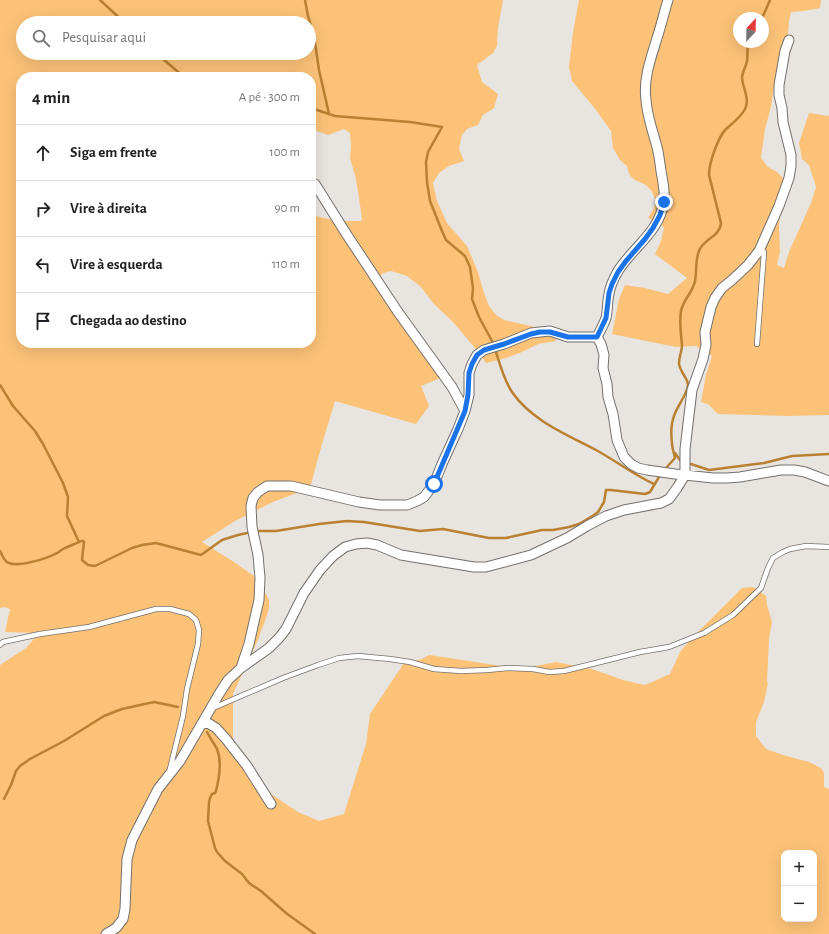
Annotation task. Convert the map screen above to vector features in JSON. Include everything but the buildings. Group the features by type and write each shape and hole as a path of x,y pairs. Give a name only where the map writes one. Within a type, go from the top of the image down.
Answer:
{"street":[{"path":"597,337 606,318 609,293 612,284 626,261 653,228 660,215 664,202 665,189 657,147 645,100 648,70 668,0"},
{"path":"106,934 116,928 123,920 125,909 127,859 132,840 158,789 169,773 180,761 228,680 241,668 269,648 279,638 286,629 304,593 320,570 333,556 345,547 367,543 378,545 401,555 474,568 486,567 531,555 546,549 606,516 624,510 661,503 673,494 685,475 685,449 692,390 706,345 705,332 711,307 722,288 744,269 759,251 779,206 789,178 791,155 784,132 779,85 785,51 789,40"},
{"path":"316,184 347,235 398,312 452,387 465,411"},
{"path":"241,668 249,644 258,600 260,578 258,554 252,527 251,506 253,498 258,492 267,486 291,486 359,502 380,505 407,504 417,501 424,497 434,484 465,411 468,395 469,373 477,355 484,350 540,332 550,332 568,337 597,337"},
{"path":"597,337 604,355 603,368 617,440 624,457 631,464 638,468 654,471 713,478 727,478 781,470 794,470 805,472 829,481"},
{"path":"202,724 208,723 216,728 226,739 247,766 270,804"}],"lane":[{"path":"757,344 764,252 759,251"},
{"path":"210,709 284,678 338,658 358,656 390,659 410,662 434,669 460,671 508,668 533,669 549,672 564,671 668,646 704,633 733,615 761,588 773,558 790,549 806,546 829,546"},
{"path":"0,644 3,642 40,634 89,628 156,609 170,609 189,614 196,620 199,630 198,644 169,773"}],"shaded area":[{"path":"0,0 503,0 498,28 497,46 493,53 477,65 482,82 498,94 494,108 483,115 478,125 467,129 462,135 459,149 464,161 449,166 439,173 433,183 437,201 447,223 467,246 478,272 489,306 496,315 504,320 544,329 554,333 556,341 538,344 506,358 486,363 454,323 434,304 421,287 407,276 391,271 383,273 375,282 445,376 421,386 429,406 416,424 335,401 310,488 273,502 235,521 202,542 254,576 269,600 269,608 258,640 233,694 233,742 256,784 298,812 319,821 344,814 366,744 370,714 404,663 422,659 429,655 521,669 556,662 592,669 623,680 645,685 670,674 680,652 694,636 742,588 753,587 766,596 772,622 769,639 768,683 764,702 756,722 756,736 766,749 809,762 821,768 824,773 824,787 829,789 829,934 0,934 0,665 26,648 39,633 5,632 10,609 4,607 0,608"},
{"path":"579,0 821,0 820,8 791,12 788,34 774,86 771,107 765,129 761,158 768,167 777,172 787,182 781,201 779,225 780,252 777,265 784,268 789,252 811,203 816,187 809,165 802,159 799,143 809,113 829,116 829,415 789,416 718,414 708,404 701,402 706,375 712,356 696,346 676,347 612,334 619,299 625,285 668,294 687,278 655,254 661,241 664,228 660,223 648,218 656,201 653,193 643,183 630,176 627,166 620,160 613,148 611,131 572,81 569,67 573,32"}],"waterway":[{"path":"100,0 117,16"},
{"path":"305,0 308,16"},
{"path":"765,12 770,0"},
{"path":"666,468 675,458 672,447 672,422 675,412 686,393 688,385 688,382 679,366 682,345 680,324 681,311 694,285 699,251 701,247 715,235 720,228 721,223 709,170 714,150 720,138 726,129 737,120 745,109 747,97 742,78 747,61 748,48"},
{"path":"316,50 329,114"},
{"path":"164,60 178,72"},
{"path":"316,110 335,116 410,122 442,127 428,152 426,162 430,201 446,240 465,256 470,267 473,288 472,299 479,317 492,341"},
{"path":"496,352 502,372 509,387 529,411 550,426 596,450 654,484"},
{"path":"0,385 13,406 35,431 63,483 68,497 67,516 79,542"},
{"path":"675,453 680,460"},
{"path":"691,464 709,470 764,463 792,456 829,454"},
{"path":"259,531 276,531 347,521 364,522 420,531 443,529 489,538 506,538 579,524 598,512 604,502 606,490 645,494 650,492 659,477"},
{"path":"0,551 7,562 19,564 51,556 65,548 83,541 82,560 88,565 95,566 132,548 156,543 201,555 222,540 247,533"},
{"path":"4,799 16,771 20,766 104,716 122,709 154,702 178,707"},
{"path":"207,732 219,754 220,770 216,791 212,794 209,802 208,821 217,852 225,861 242,874 249,883 315,934"}],"route":[{"path":"434,484 465,411 468,395 469,373 477,355 484,350 540,332 550,332 568,337 597,337 606,318 609,293 612,284 626,261 653,228 660,215 664,202"}]}
